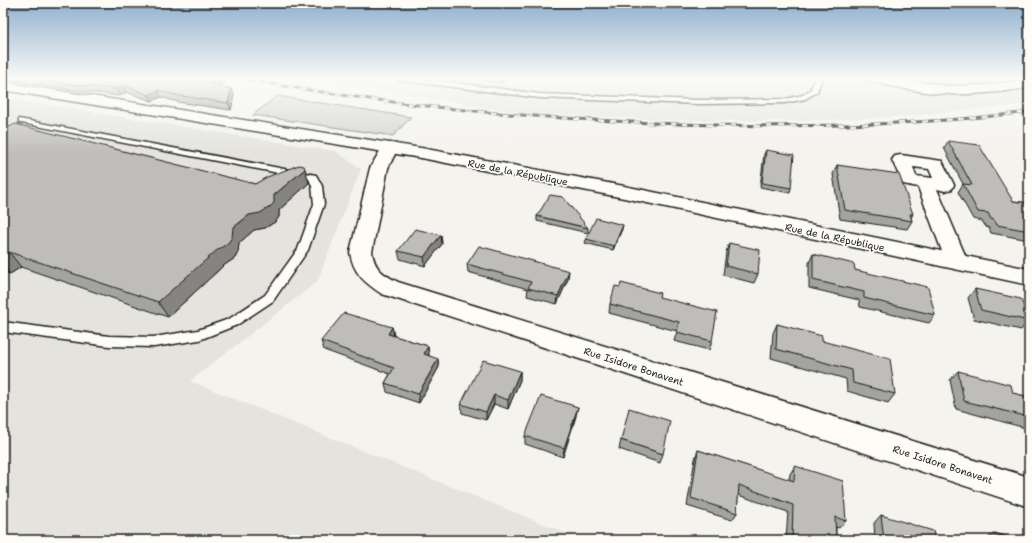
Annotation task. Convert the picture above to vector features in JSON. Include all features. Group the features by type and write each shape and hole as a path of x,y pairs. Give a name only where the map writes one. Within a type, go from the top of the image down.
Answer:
{"street":[{"name":"Rue de la République","path":"111,103 390,148 624,192 1029,277"},
{"name":"Rue Isidore Bonavent","path":"390,148 379,168 361,252 362,262 371,276 390,288 1029,492"},
{"path":"925,182 957,262"}],"lane":[{"path":"3,327 109,341 154,342 199,335 233,322 269,298 303,250 319,204 317,186 314,177 22,121"}],"shaded area":[{"path":"3,103 36,103 335,151 361,169 317,282 190,381 583,540 3,540"},
{"path":"268,103 324,103 411,117 393,136 253,115"},
{"path":"461,103 1029,103 899,117 793,121 671,120 521,113"}],"building":[{"path":"15,124 255,184 267,177 299,165 304,166 305,169 274,195 274,203 270,207 260,213 249,215 233,228 232,237 228,243 216,251 158,302 9,252 3,256 3,130"},
{"path":"948,141 979,145 1013,201 1029,203 1029,231 997,225 988,213 978,212 963,184 972,185"},
{"path":"766,150 794,155 791,188 762,183"},
{"path":"837,165 899,174 913,214 910,214 912,221 845,210"},
{"path":"550,195 563,197 588,228 537,216"},
{"path":"596,218 623,225 614,246 586,239"},
{"path":"415,229 441,235 424,257 398,251"},
{"path":"729,243 760,250 758,274 726,266"},
{"path":"479,246 569,271 558,296 528,288 531,282 467,264"},
{"path":"813,254 854,264 855,270 928,287 935,315 864,298 864,292 813,280"},
{"path":"621,283 660,293 659,297 717,312 712,341 677,332 679,322 610,304 615,286 620,287"},
{"path":"975,289 1021,299 1029,321 981,310"},
{"path":"344,313 392,327 388,334 428,346 424,354 438,359 418,394 385,383 394,368 321,341"},
{"path":"777,324 822,336 822,341 890,359 895,394 853,383 852,370 776,349"},
{"path":"483,360 520,371 508,400 494,395 486,412 461,404"},
{"path":"958,371 1011,385 1013,393 1029,397 1029,417 964,401"},
{"path":"541,396 578,407 564,448 525,436"},
{"path":"629,408 670,421 663,454 621,440"},
{"path":"698,450 794,481 795,466 843,481 846,521 835,517 836,540 792,540 793,505 739,485 737,513 691,498"},
{"path":"881,515 933,531 935,540 884,540"},
{"path":"995,533 1017,540 996,540"}],"railway":[{"path":"400,103 459,110 569,119 767,126 898,123 985,117 1029,112"}]}
